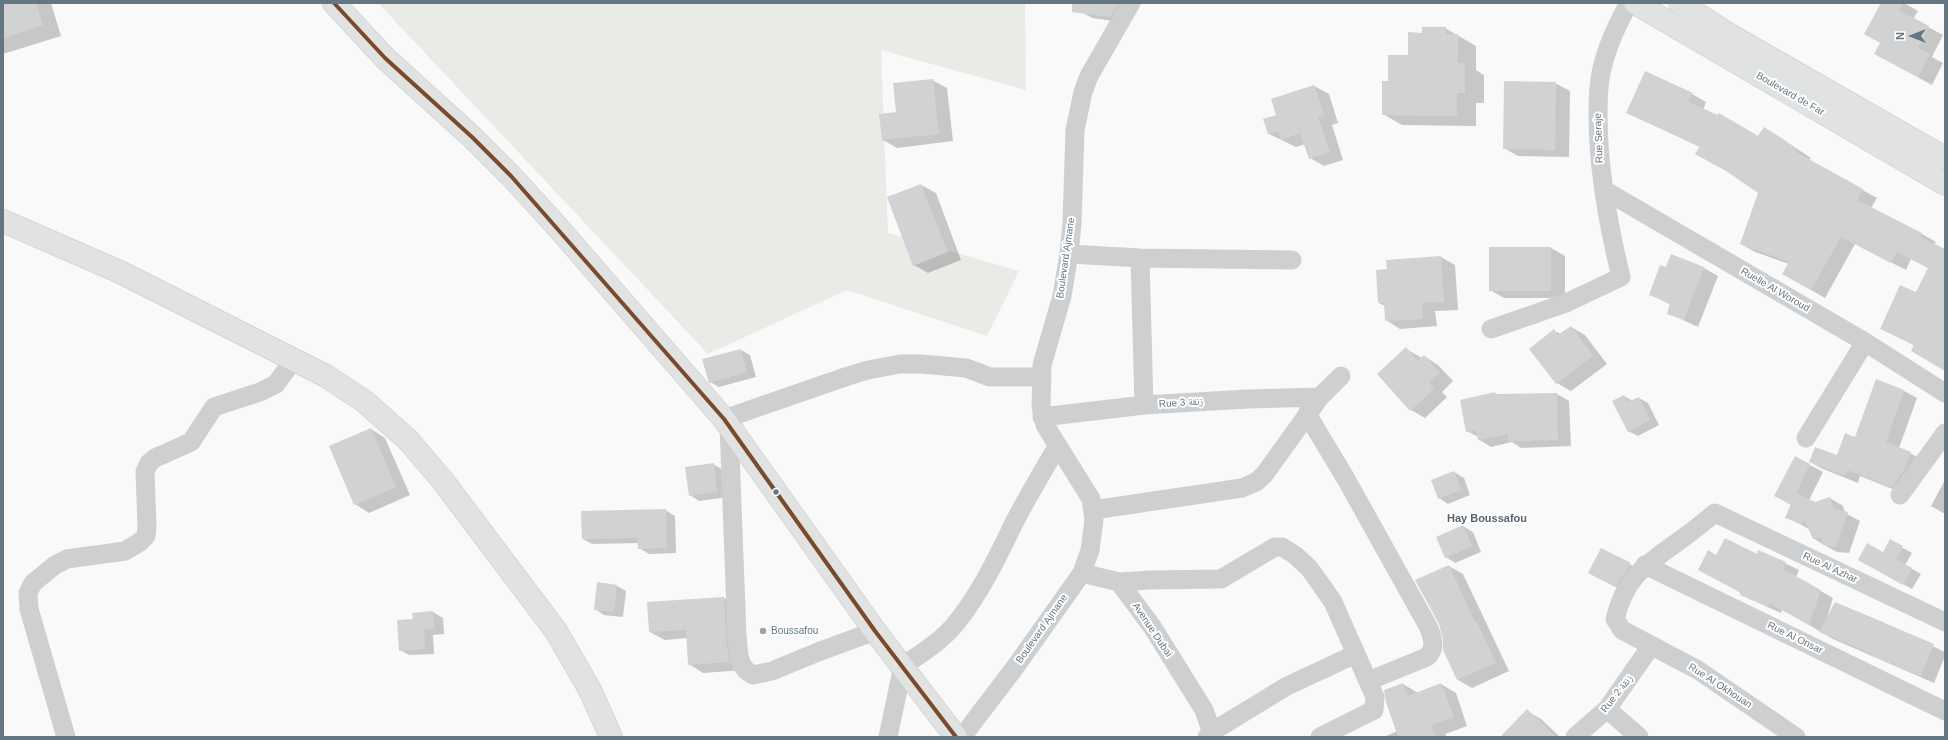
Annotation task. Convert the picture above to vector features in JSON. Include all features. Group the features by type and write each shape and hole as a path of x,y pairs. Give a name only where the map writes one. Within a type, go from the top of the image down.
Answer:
{"main road":[{"path":"334,3 385,58 472,137 511,176 554,223 727,422 875,631 956,737"},
{"name":"Boulevard de Far","path":"1635,3 1945,184"},
{"path":"1680,3 1728,34 1945,158"},
{"path":"3,221 120,272 294,359 326,376 364,401 408,440 443,481 556,631 590,690 611,737"}],"street":[{"name":"Boulevard Ajmane","path":"962,737 1016,666 1082,573 1094,531 1093,510 1087,491 1047,431 1042,417 1043,356 1062,296 1069,254 1075,130 1083,92 1089,76 1131,3"},
{"name":"Rue Seraje","path":"1491,329 1566,303 1621,277 1604,190 1598,129 1600,80 1610,43 1629,3"},
{"name":"Ruelle Al Woroud","path":"1604,190 1865,342 1945,393"},
{"path":"1069,254 1140,258 1292,260"},
{"path":"1140,258 1144,405"},
{"path":"1806,438 1865,342"},
{"path":"66,737 30,609 28,593 33,583 55,565 67,559 125,551 140,542 146,536 145,472 149,463 155,458 191,442 214,407 260,392 276,384 294,359"},
{"path":"875,631 772,671 753,675 743,668 740,662 737,636 727,422 855,374 900,364 944,365 966,368 990,377 1042,377"},
{"path":"1093,510 1242,488 1249,485 1264,475 1320,397 1341,376"},
{"name":"Rue 3 زنقة","path":"1042,417 1144,405 1248,399 1320,397"},
{"path":"1307,414 1354,492 1430,628 1432,650 1427,657 1368,681"},
{"path":"1900,495 1945,433"},
{"path":"888,737 903,666 932,646 957,622 975,597 1028,497 1057,447"},
{"name":"Rue Al Azhar","path":"1645,565 1715,513 1945,622"},
{"path":"1082,573 1119,582 1221,579 1272,548 1282,547 1295,555 1309,568 1333,602 1375,697 1374,710 1320,737"},
{"name":"Rue Al Okhouan","path":"1645,565 1626,588 1618,606 1615,619 1618,624 1629,634 1698,670 1796,737"},
{"name":"Rue Al Onsar","path":"1645,565 1945,711"},
{"name":"Avenue Dubai","path":"1119,582 1153,628 1204,710 1210,723 1209,735"},
{"name":"Rue 2 زنقة","path":"1576,737 1607,709 1651,646"},
{"path":"1209,735 1287,686 1356,654"},
{"path":"1607,709 1639,737"}],"shaded area":[{"path":"378,3 1025,3 1026,90 881,50 888,233 1019,271 987,336 847,290 708,354"}],"building":[{"path":"3,3 36,3 43,25 3,38"},
{"path":"1072,3 1118,3 1110,17 1072,12"},
{"path":"1881,3 1903,3 1899,10 1929,26 1918,48 1930,54 1918,77 1874,54 1880,43 1864,34"},
{"path":"1422,27 1446,27 1446,34 1458,34 1458,63 1465,63 1465,93 1457,93 1457,116 1382,115 1382,81 1388,81 1388,55 1408,55 1408,32 1422,33"},
{"path":"1645,71 1693,93 1688,102 1718,115 1719,113 1758,136 1764,127 1797,149 1796,152 1863,189 1857,200 1922,233 1920,237 1945,249 1945,371 1911,351 1914,345 1880,329 1900,285 1916,292 1928,268 1897,252 1891,263 1841,237 1811,290 1782,274 1789,262 1740,244 1758,193 1726,171 1695,154 1700,146 1626,113"},
{"path":"933,79 939,134 882,140 879,114 896,112 893,83"},
{"path":"1504,81 1556,82 1555,150 1503,149"},
{"path":"1314,85 1324,115 1318,117 1330,152 1309,159 1300,133 1281,140 1278,131 1268,134 1263,119 1276,115 1271,99"},
{"path":"921,184 948,252 913,266 887,197"},
{"path":"1489,247 1551,247 1551,291 1489,291"},
{"path":"1671,254 1704,267 1684,320 1667,314 1670,303 1649,295 1660,265 1666,267"},
{"path":"1441,256 1444,302 1422,303 1423,319 1385,321 1384,303 1378,303 1376,270 1387,269 1386,260"},
{"path":"1571,326 1593,356 1556,384 1529,349 1554,329 1558,335"},
{"path":"1406,347 1418,361 1424,355 1440,373 1429,383 1434,389 1410,411 1377,374"},
{"path":"741,349 747,372 709,383 702,359"},
{"path":"1876,379 1904,390 1886,442 1911,452 1904,470 1892,487 1847,470 1845,476 1809,462 1815,447 1837,455 1845,433 1855,437"},
{"path":"1495,392 1495,394 1557,393 1558,440 1508,441 1508,434 1478,440 1475,430 1466,432 1460,400"},
{"path":"1624,395 1628,402 1639,397 1650,420 1628,432 1612,401"},
{"path":"371,428 396,487 354,505 329,446"},
{"path":"1795,456 1810,464 1796,493 1815,502 1830,497 1834,509 1848,512 1836,547 1823,545 1820,537 1813,539 1804,519 1802,524 1785,518 1792,501 1790,504 1774,496"},
{"path":"714,463 717,492 689,496 685,467"},
{"path":"1454,471 1461,490 1438,499 1431,480"},
{"path":"666,509 667,548 638,549 638,538 582,539 581,511"},
{"path":"1463,525 1472,546 1445,558 1436,537"},
{"path":"1725,538 1757,554 1758,550 1786,562 1783,569 1821,590 1809,625 1769,603 1768,607 1740,595 1741,593 1698,570 1708,550 1716,555"},
{"path":"1890,539 1903,546 1896,559 1912,568 1903,585 1858,560 1867,543 1883,552"},
{"path":"1601,548 1631,563 1615,587 1588,573"},
{"path":"1449,565 1475,622 1477,622 1496,663 1457,680 1443,650 1443,639 1439,624 1415,580"},
{"path":"597,582 617,585 614,612 594,610"},
{"path":"724,597 729,662 688,665 686,630 649,632 647,602"},
{"path":"1835,602 1934,644 1921,676 1819,632"},
{"path":"433,611 434,629 424,630 425,649 399,651 397,620 413,619 412,613"},
{"path":"1403,683 1408,696 1441,683 1454,717 1431,725 1436,737 1398,737 1386,702 1384,690"},
{"path":"1527,709 1556,737 1500,737"}],"transit line":[{"path":"334,3 385,58 472,137 511,176 724,419 875,631 956,737"}],"place":[{"name":"Boussafou","path":"763,631"}],"district":[{"name":"Hay Boussafou","path":"1487,519"}]}
